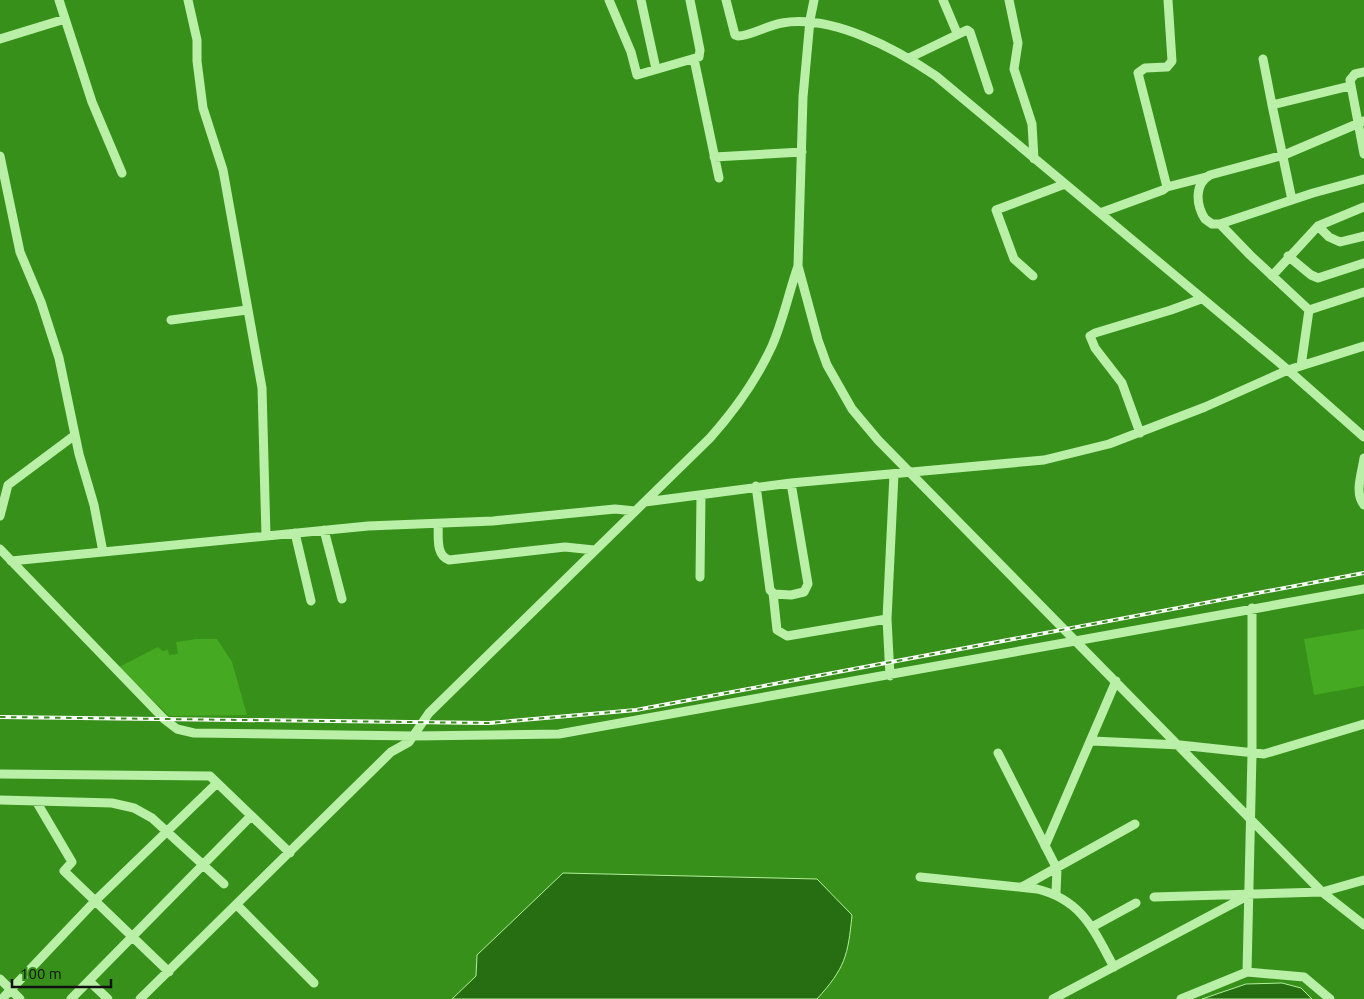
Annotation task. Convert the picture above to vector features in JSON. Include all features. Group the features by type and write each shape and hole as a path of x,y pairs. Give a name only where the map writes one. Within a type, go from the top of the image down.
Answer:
{"street":[{"path":"59,0 92,102 122,173"},
{"path":"188,0 197,40 197,68 203,108 223,170 262,388 266,536"},
{"path":"609,0 631,52 636,74 694,59 699,56 700,50 690,0"},
{"path":"641,0 656,69"},
{"path":"726,0 735,35 738,36 782,23 810,20 878,42 936,76 1288,370 1364,437"},
{"path":"140,999 290,854 391,752 409,742 430,713 710,438 736,409 754,381 773,344 798,266 803,97 810,20 814,0"},
{"path":"943,0 957,34"},
{"path":"1008,0 1018,43 1014,69 1032,124 1034,159"},
{"path":"1167,187 1138,73 1145,68 1167,66 1172,61 1168,0"},
{"path":"0,39 65,19"},
{"path":"908,58 965,30 970,32 989,90"},
{"path":"694,59 719,178"},
{"path":"1263,59 1292,200"},
{"path":"1364,72 1352,76 1350,86 1361,123 1364,154"},
{"path":"1272,105 1350,86"},
{"path":"1100,212 1164,190 1167,187 1284,155 1361,123"},
{"path":"714,157 802,152"},
{"path":"0,156 20,252 41,302 60,358 75,435 96,511 103,552"},
{"path":"1210,175 1204,179 1199,188 1201,209 1205,219 1212,224 1220,224 1364,179"},
{"path":"1033,276 1014,259 996,210 1065,184"},
{"path":"1272,276 1288,256 1318,226 1364,207"},
{"path":"1220,224 1309,310"},
{"path":"1318,226 1329,237 1340,242 1364,236"},
{"path":"1288,256 1311,275 1318,278 1364,263"},
{"path":"798,266 818,340 838,386 852,409 910,473 1180,745 1322,892 1364,925"},
{"path":"1309,310 1364,292"},
{"path":"1140,433 1122,383 1095,348 1090,336 1094,332 1171,310 1201,299"},
{"path":"171,320 247,310"},
{"path":"1301,366 1309,310"},
{"path":"645,502 756,486 1044,460 1109,444 1140,433 1205,407 1288,370 1364,346"},
{"path":"0,516 8,485 75,435"},
{"path":"1364,458 1359,493 1360,500 1364,506"},
{"path":"890,676 887,619 894,474"},
{"path":"772,593 791,595 804,592 808,587 791,483"},
{"path":"756,486 768,580 772,593 777,630 787,636 887,619"},
{"path":"700,577 701,495"},
{"path":"11,561 368,526 438,524 615,508 635,511"},
{"path":"438,524 440,551 442,556 449,560 564,547 594,550"},
{"path":"324,530 342,599"},
{"path":"295,533 311,601"},
{"path":"0,550 141,697 177,729 194,733 414,736 559,734 890,676 1364,588"},
{"path":"1247,972 1252,754 1252,608"},
{"path":"1045,846 1116,682"},
{"path":"1092,741 1180,745 1264,754 1364,724"},
{"path":"998,752 1057,869 1056,894"},
{"path":"0,774 210,776 290,854"},
{"path":"2,999 95,901 217,783"},
{"path":"0,800 121,804 144,813 224,884"},
{"path":"36,801 72,862 64,871 169,972"},
{"path":"71,999 251,816"},
{"path":"1022,888 1136,824"},
{"path":"920,877 1037,889 1056,894 1072,904 1092,927 1114,967"},
{"path":"1154,897 1322,892 1364,880"},
{"path":"1053,999 1249,895"},
{"path":"1092,927 1136,903"},
{"path":"237,905 314,983"},
{"path":"1181,999 1247,972 1304,977 1330,999"},
{"path":"0,979 20,999"},
{"path":"89,981 108,999"}],"shaded area":[{"path":"1364,629 1364,686 1314,695 1304,639"},
{"path":"196,639 217,639 232,662 247,715 169,716 119,667 158,647 162,651 168,650 169,655 178,654 176,642"},
{"path":"563,873 817,879 852,915 847,951 834,979 817,999 452,999 476,976 477,955"},
{"path":"1282,983 1301,988 1312,999 1202,999 1246,984"}],"railway":[{"path":"0,717 489,723 636,710 1364,573"}]}
